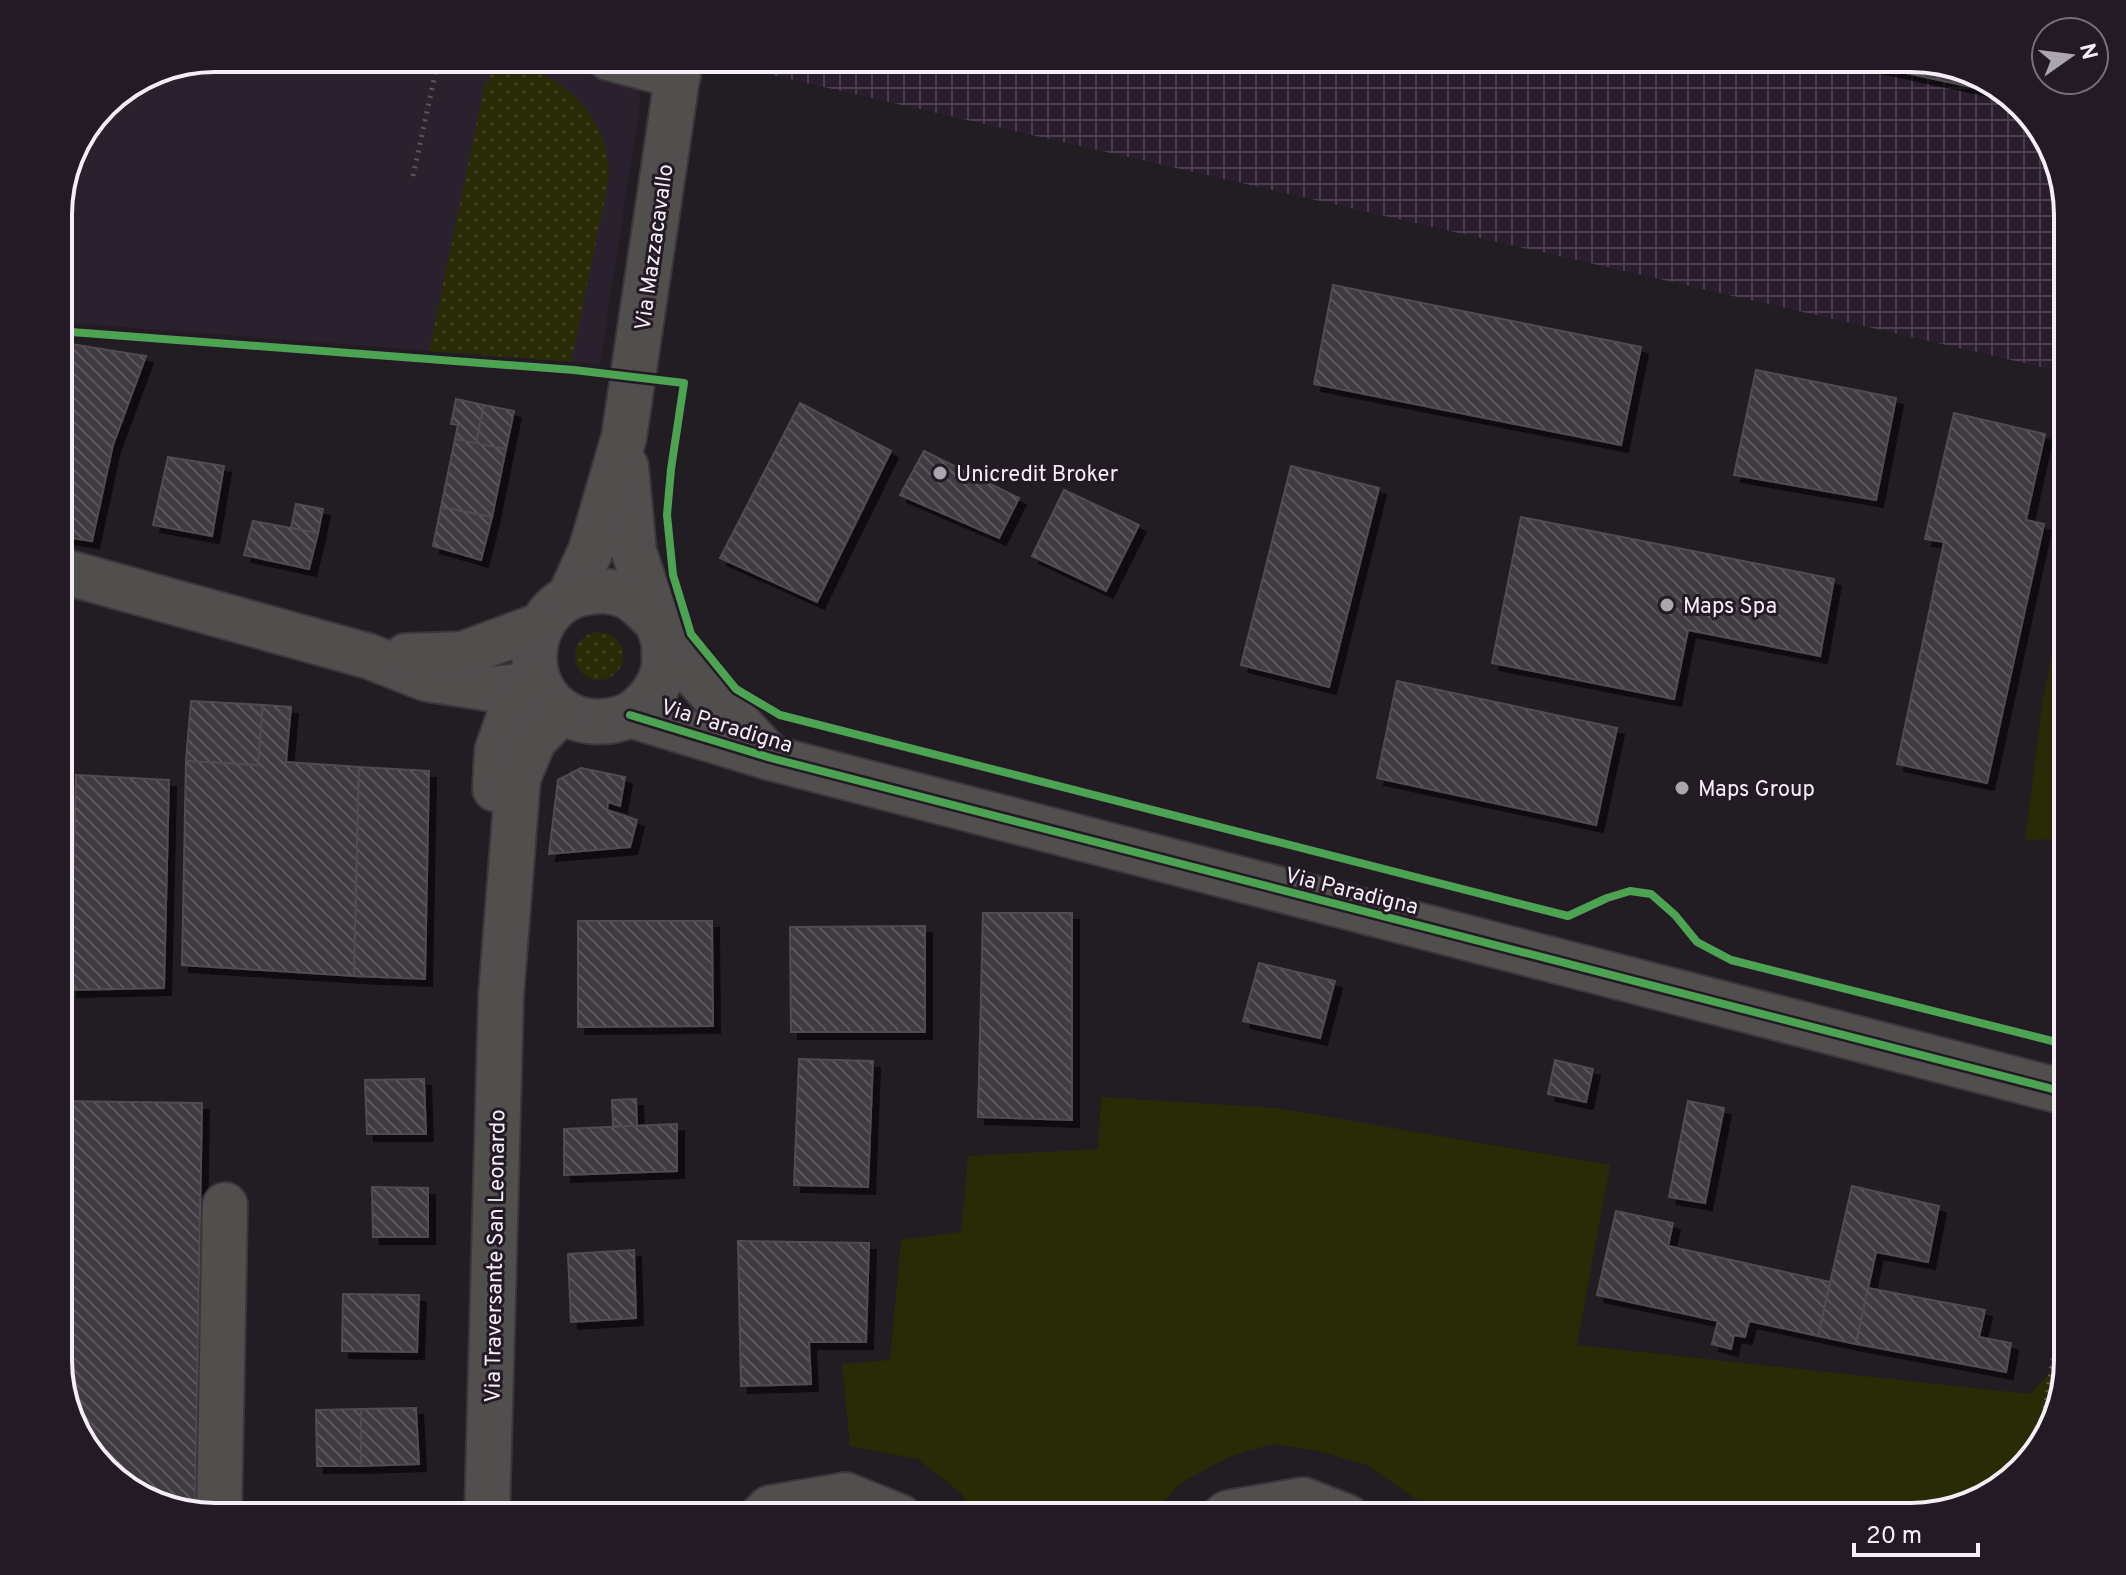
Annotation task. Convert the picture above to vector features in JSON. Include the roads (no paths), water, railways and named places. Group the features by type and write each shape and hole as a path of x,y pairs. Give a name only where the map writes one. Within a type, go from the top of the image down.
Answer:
{"street":[{"name":"Via Mazzacavallo","path":"556,610 591,550 624,437 678,72"},
{"name":"Via Mazzacavallo","path":"624,437 628,512 634,552 659,631"},
{"name":"Via Paradigna","path":"72,574 368,656 427,679 467,701 482,721 497,751"},
{"name":"Via Paradigna","path":"368,656 463,654 604,589 629,597 771,758"},
{"path":"551,698 533,657 556,610"},
{"name":"Via Paradigna","path":"427,679 551,698 587,721 608,722 630,715 652,696 664,668 659,631"},
{"name":"Via Traversante San Leonardo","path":"501,996 493,808 497,751 511,711 551,698"},
{"name":"Via Traversante San Leonardo","path":"487,1503 501,996 518,778 551,698"},
{"name":"Via Paradigna","path":"630,715 771,758 2054,1089"},
{"path":"219,1503 225,1205"},
{"path":"799,1503 846,1495 866,1503"},
{"path":"1286,1503 1303,1500 1311,1503"}],"place":[{"name":"Unicredit Broker","path":"940,473"},
{"name":"Maps Spa","path":"1667,605"},
{"name":"Maps Group","path":"1682,788"}]}
